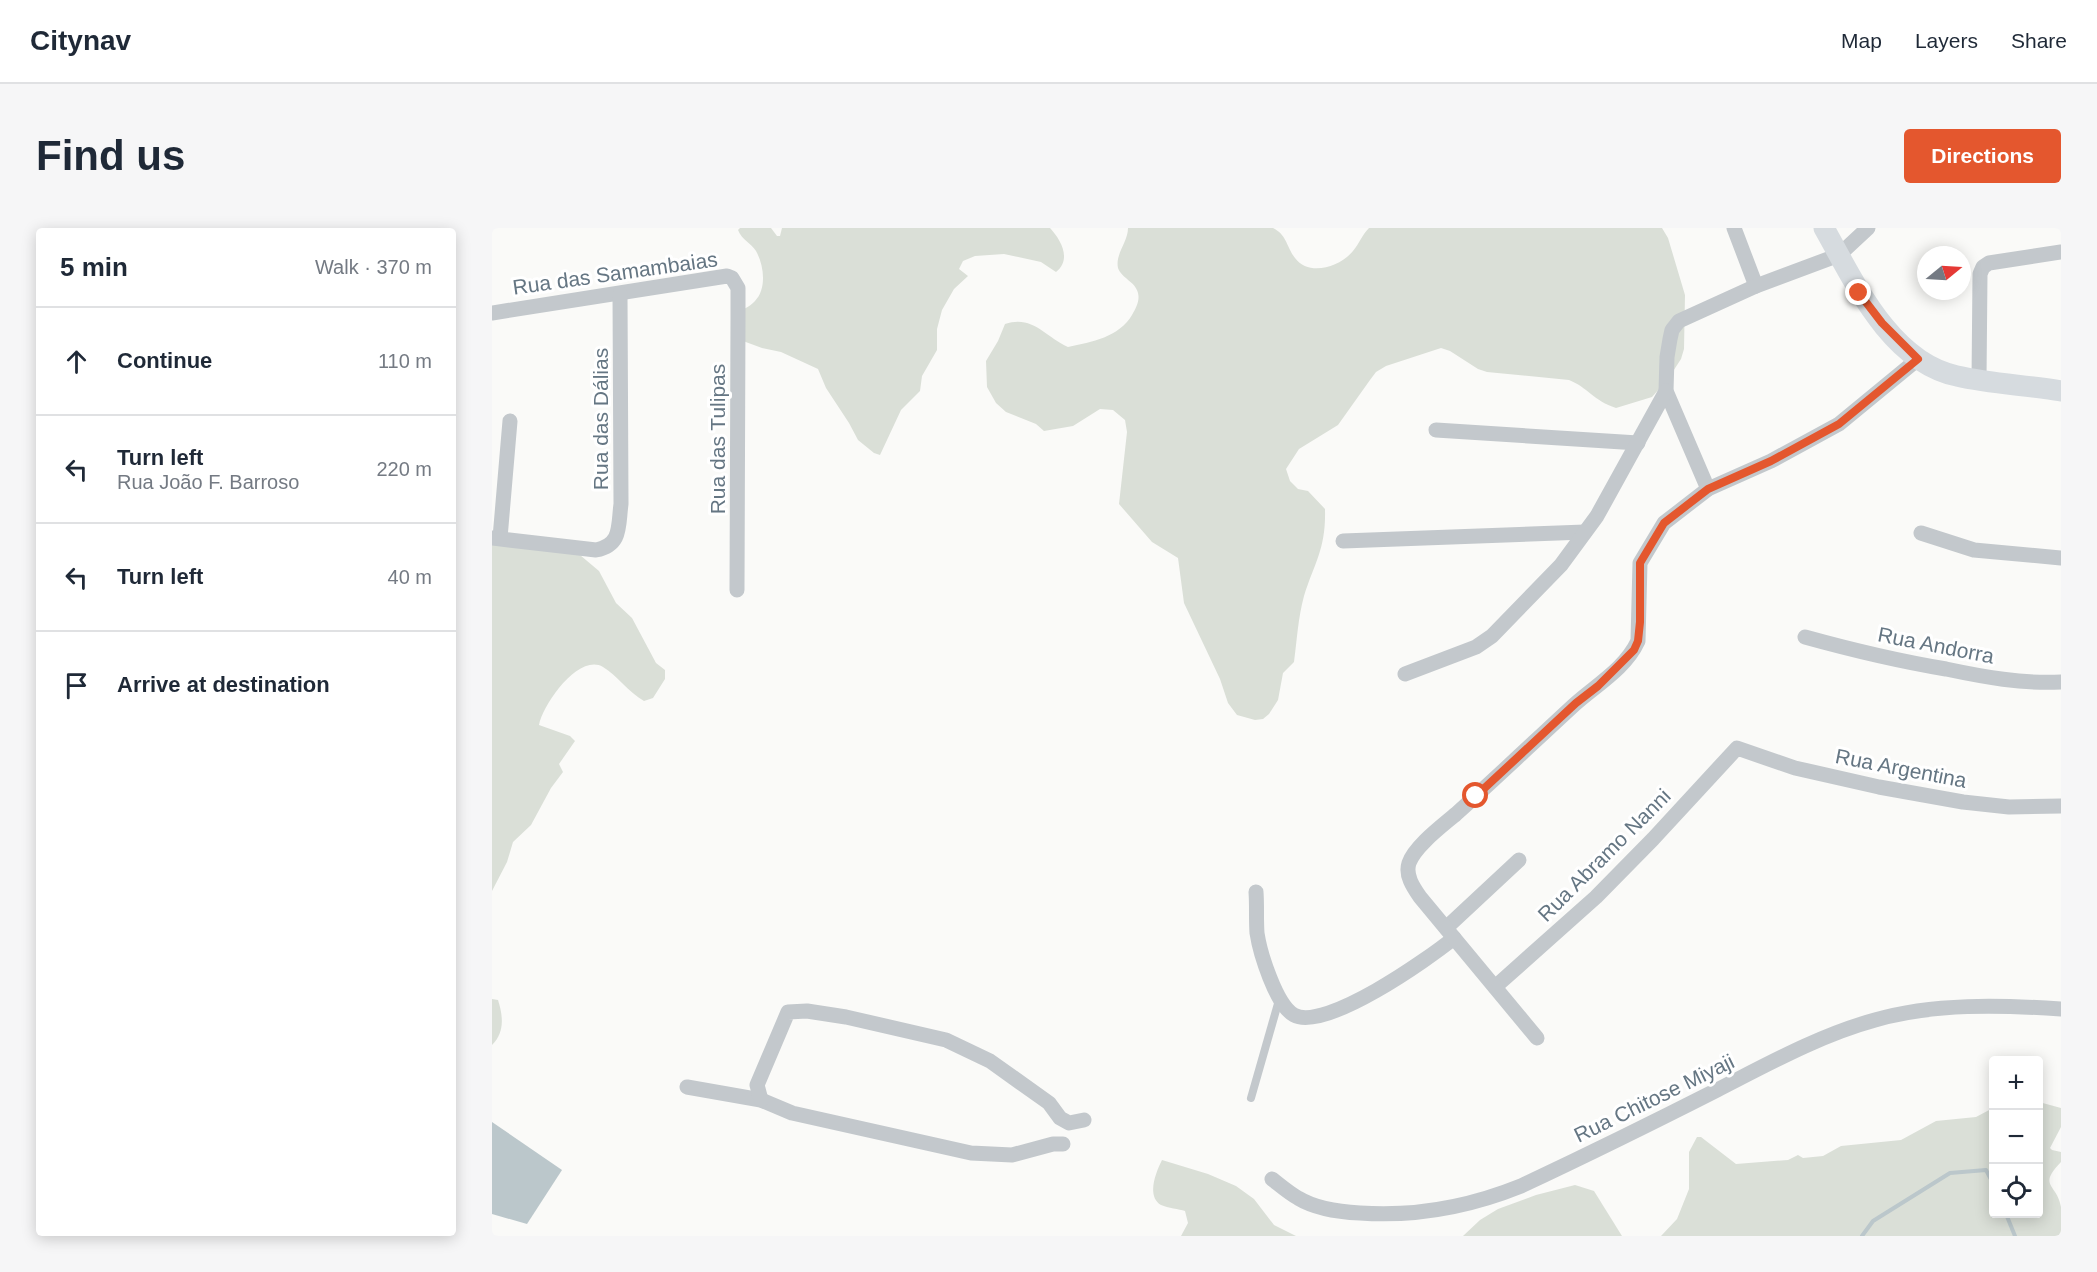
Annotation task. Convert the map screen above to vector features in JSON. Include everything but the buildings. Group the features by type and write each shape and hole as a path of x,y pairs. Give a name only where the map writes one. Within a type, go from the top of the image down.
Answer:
{"main road":[{"path":"1824,228 1859,293 1876,316 1918,359 1932,368 1956,376 2056,389"}],"street":[{"path":"1734,228 1756,286"},
{"path":"1708,489 1666,391 1667,357 1672,330 1679,321 1756,286 1839,255 1868,228"},
{"path":"1979,380 1980,274 1983,267 1989,262 2061,252"},
{"name":"Rua das Samambaias","path":"492,313 727,276 732,278 738,288"},
{"name":"Rua das Tulipas","path":"737,590 738,288"},
{"name":"Rua das Dálias","path":"496,538 596,550 613,543 617,534 621,504 620,294"},
{"path":"1537,1038 1412,884 1408,875 1410,861 1417,850 1442,826 1515,762 1576,703 1598,686 1634,650 1639,632 1640,563 1664,523 1708,489 1771,461 1839,424 1918,359"},
{"path":"1405,674 1476,647 1492,636 1561,565 1597,516 1666,391"},
{"path":"496,538 510,421"},
{"path":"1436,430 1638,443"},
{"path":"1343,541 1585,532"},
{"path":"1921,533 1974,550 2061,558"},
{"name":"Rua Andorra","path":"1805,638 1887,658 1962,672 2021,682 2061,682"},
{"name":"Rua Argentina","path":"1737,748 1795,768 1879,787 1963,802 2009,807 2061,806"},
{"name":"Rua Abramo Nanni","path":"1495,987 1596,897 1737,748"},
{"path":"1256,892 1257,934 1276,997 1293,1015 1304,1018 1325,1015 1340,1009 1413,968 1450,933 1519,860"},
{"name":"Rua Chitose Miyaji","path":"1272,1179 1299,1199 1322,1208 1346,1212 1406,1214 1462,1206 1492,1198 1521,1186 1770,1063 1840,1031 1876,1019 1922,1010 2022,1006 2061,1009"},
{"path":"761,1100 757,1085 782,1023 788,1012 807,1011 846,1017 946,1040 990,1060 1049,1103 1060,1118 1070,1123 1084,1120"},
{"path":"687,1087 761,1100 792,1113 971,1153 1012,1155 1053,1144 1063,1144"}],"lane":[{"path":"1251,1098 1279,1000"}],"shaded area":[{"path":"740,228 771,228 777,236 780,236 782,228 1050,228 1061,244 1064,256 1061,267 1056,272 1041,262 1004,254 975,256 963,261 959,269 968,276 954,289 942,310 937,329 937,350 922,376 920,391 901,410 880,455 858,440 826,388 818,369 781,352 743,341 735,314 751,305 759,296 763,277 759,257 738,230"},
{"path":"1128,228 1273,228 1284,237 1292,254 1301,264 1324,268 1347,257 1369,228 1662,228 1668,238 1685,295 1684,349 1681,359 1668,379 1652,397 1616,408 1602,402 1569,380 1487,372 1441,348 1386,366 1376,372 1338,425 1299,449 1286,469 1290,481 1298,489 1308,491 1325,509 1324,535 1302,604 1294,662 1283,673 1278,700 1269,714 1263,719 1255,720 1237,715 1228,703 1220,679 1184,603 1178,558 1152,542 1119,504 1127,432 1125,420 1113,410 1100,409 1073,426 1044,431 1036,424 1006,412 996,403 987,387 986,361 1005,324 1023,322 1031,324 1068,347 1104,337 1120,329 1127,322 1135,310 1138,299 1136,289 1118,268 1118,258"},
{"path":"492,544 580,555 599,571 616,603 632,618 656,663 665,670 665,679 653,698 644,701 608,670 594,665 583,667 573,674 555,694 547,705 539,725 570,736 575,741 559,764 563,772 551,788 531,825 513,842 507,862 492,891"},
{"path":"492,999 498,1000 502,1024 499,1035 492,1045"},
{"path":"2043,1103 2061,1108 2061,1127 2050,1148 2061,1152 2061,1162 2050,1176 2049,1181 2061,1207 2061,1236 1661,1236 1677,1219 1689,1189 1689,1152 1697,1137 1701,1137 1736,1164 1788,1160 1798,1155 1803,1158 1823,1156 1841,1146 1901,1140 1936,1121 1976,1117 1989,1110 1989,1218 2043,1218"},
{"path":"492,1122 562,1170 527,1224 492,1214"},
{"path":"1162,1160 1208,1174 1236,1186 1254,1199 1274,1225 1296,1236 1181,1236 1188,1223 1185,1211 1161,1205 1154,1196 1154,1184"},
{"path":"1575,1185 1594,1191 1622,1236 1463,1236 1480,1220 1498,1209 1536,1195"}],"waterway":[{"path":"1862,1236 1873,1221 1950,1173 1986,1170 1989,1176"},
{"path":"2008,1218 2015,1236"}],"route":[{"path":"1476,796 1576,703 1624,662 1634,650 1638,641 1640,622 1640,563 1664,523 1708,489 1771,461 1839,424 1918,359 1882,323 1859,293"}]}
